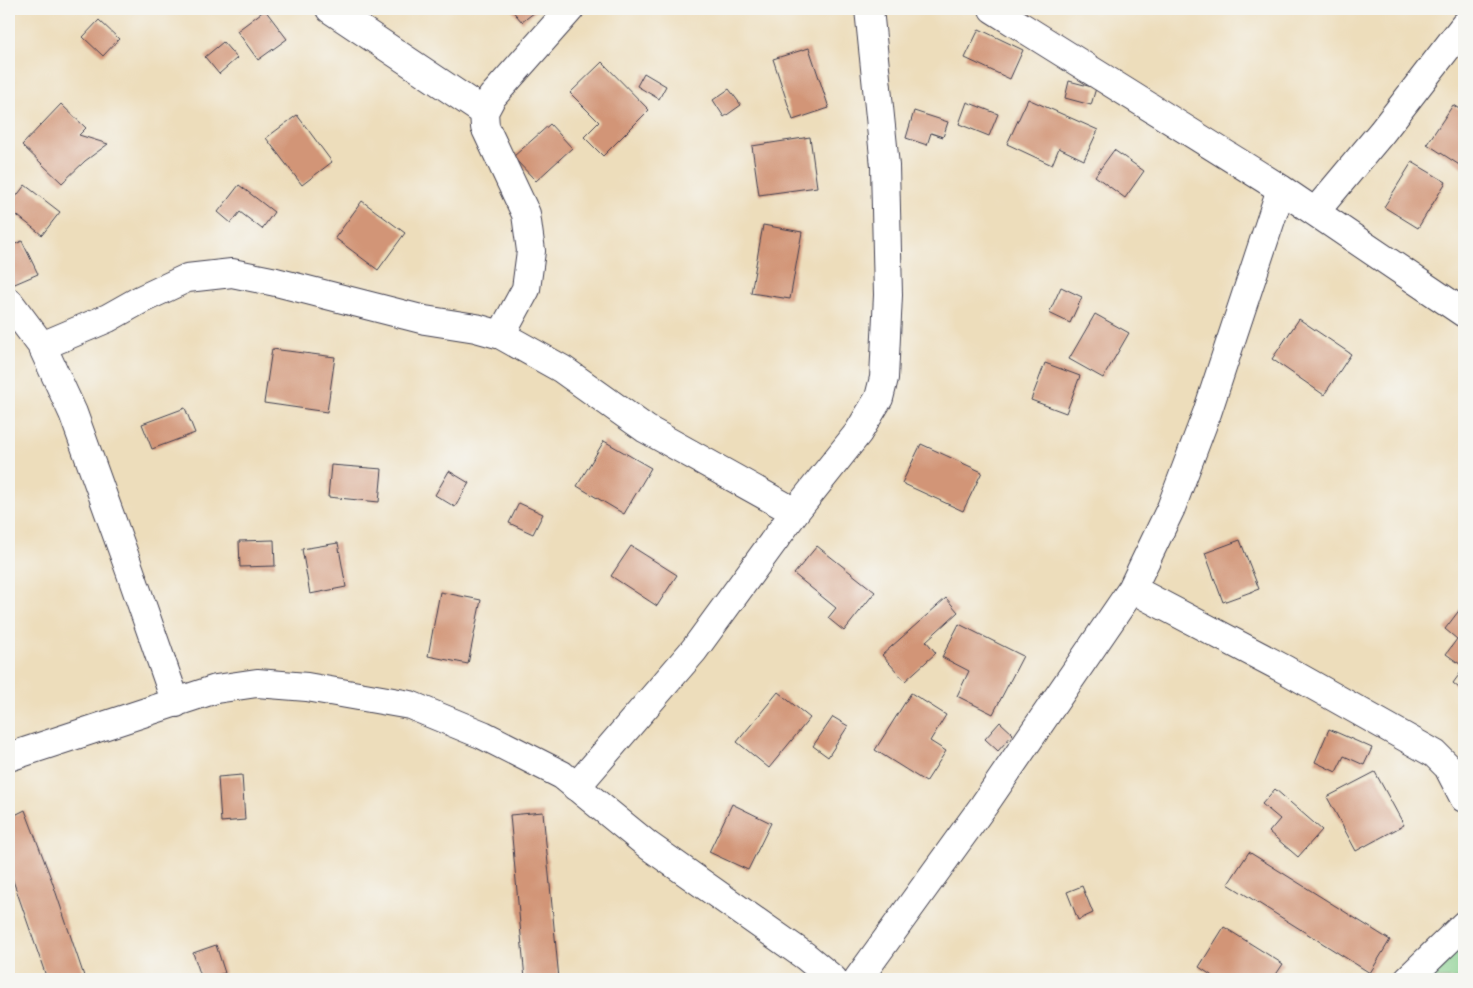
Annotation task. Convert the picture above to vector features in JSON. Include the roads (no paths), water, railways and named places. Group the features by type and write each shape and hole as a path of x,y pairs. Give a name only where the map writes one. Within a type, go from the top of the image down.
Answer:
{"street":[{"path":"330,9 484,112"},
{"path":"501,335 526,289 531,251 526,214 485,127 484,112 492,97 570,9"},
{"path":"576,787 694,650 795,512 858,433 879,398 884,378 888,295 885,166 869,9"},
{"path":"993,9 1281,189 1464,313"},
{"path":"1315,212 1382,132 1464,26"},
{"path":"858,979 984,805 1132,589 1170,508 1207,413 1281,189"},
{"path":"42,346 108,318 140,300 187,278 232,273 276,282 425,320 476,328 501,335 562,369 646,430 795,512"},
{"path":"9,302 42,346 73,413 176,703"},
{"path":"1132,589 1286,670 1435,754 1448,767 1464,798"},
{"path":"9,758 216,689 257,682 306,687 410,705 484,735 562,775 649,846 804,956 833,979"},
{"path":"1408,979 1464,925"}]}
